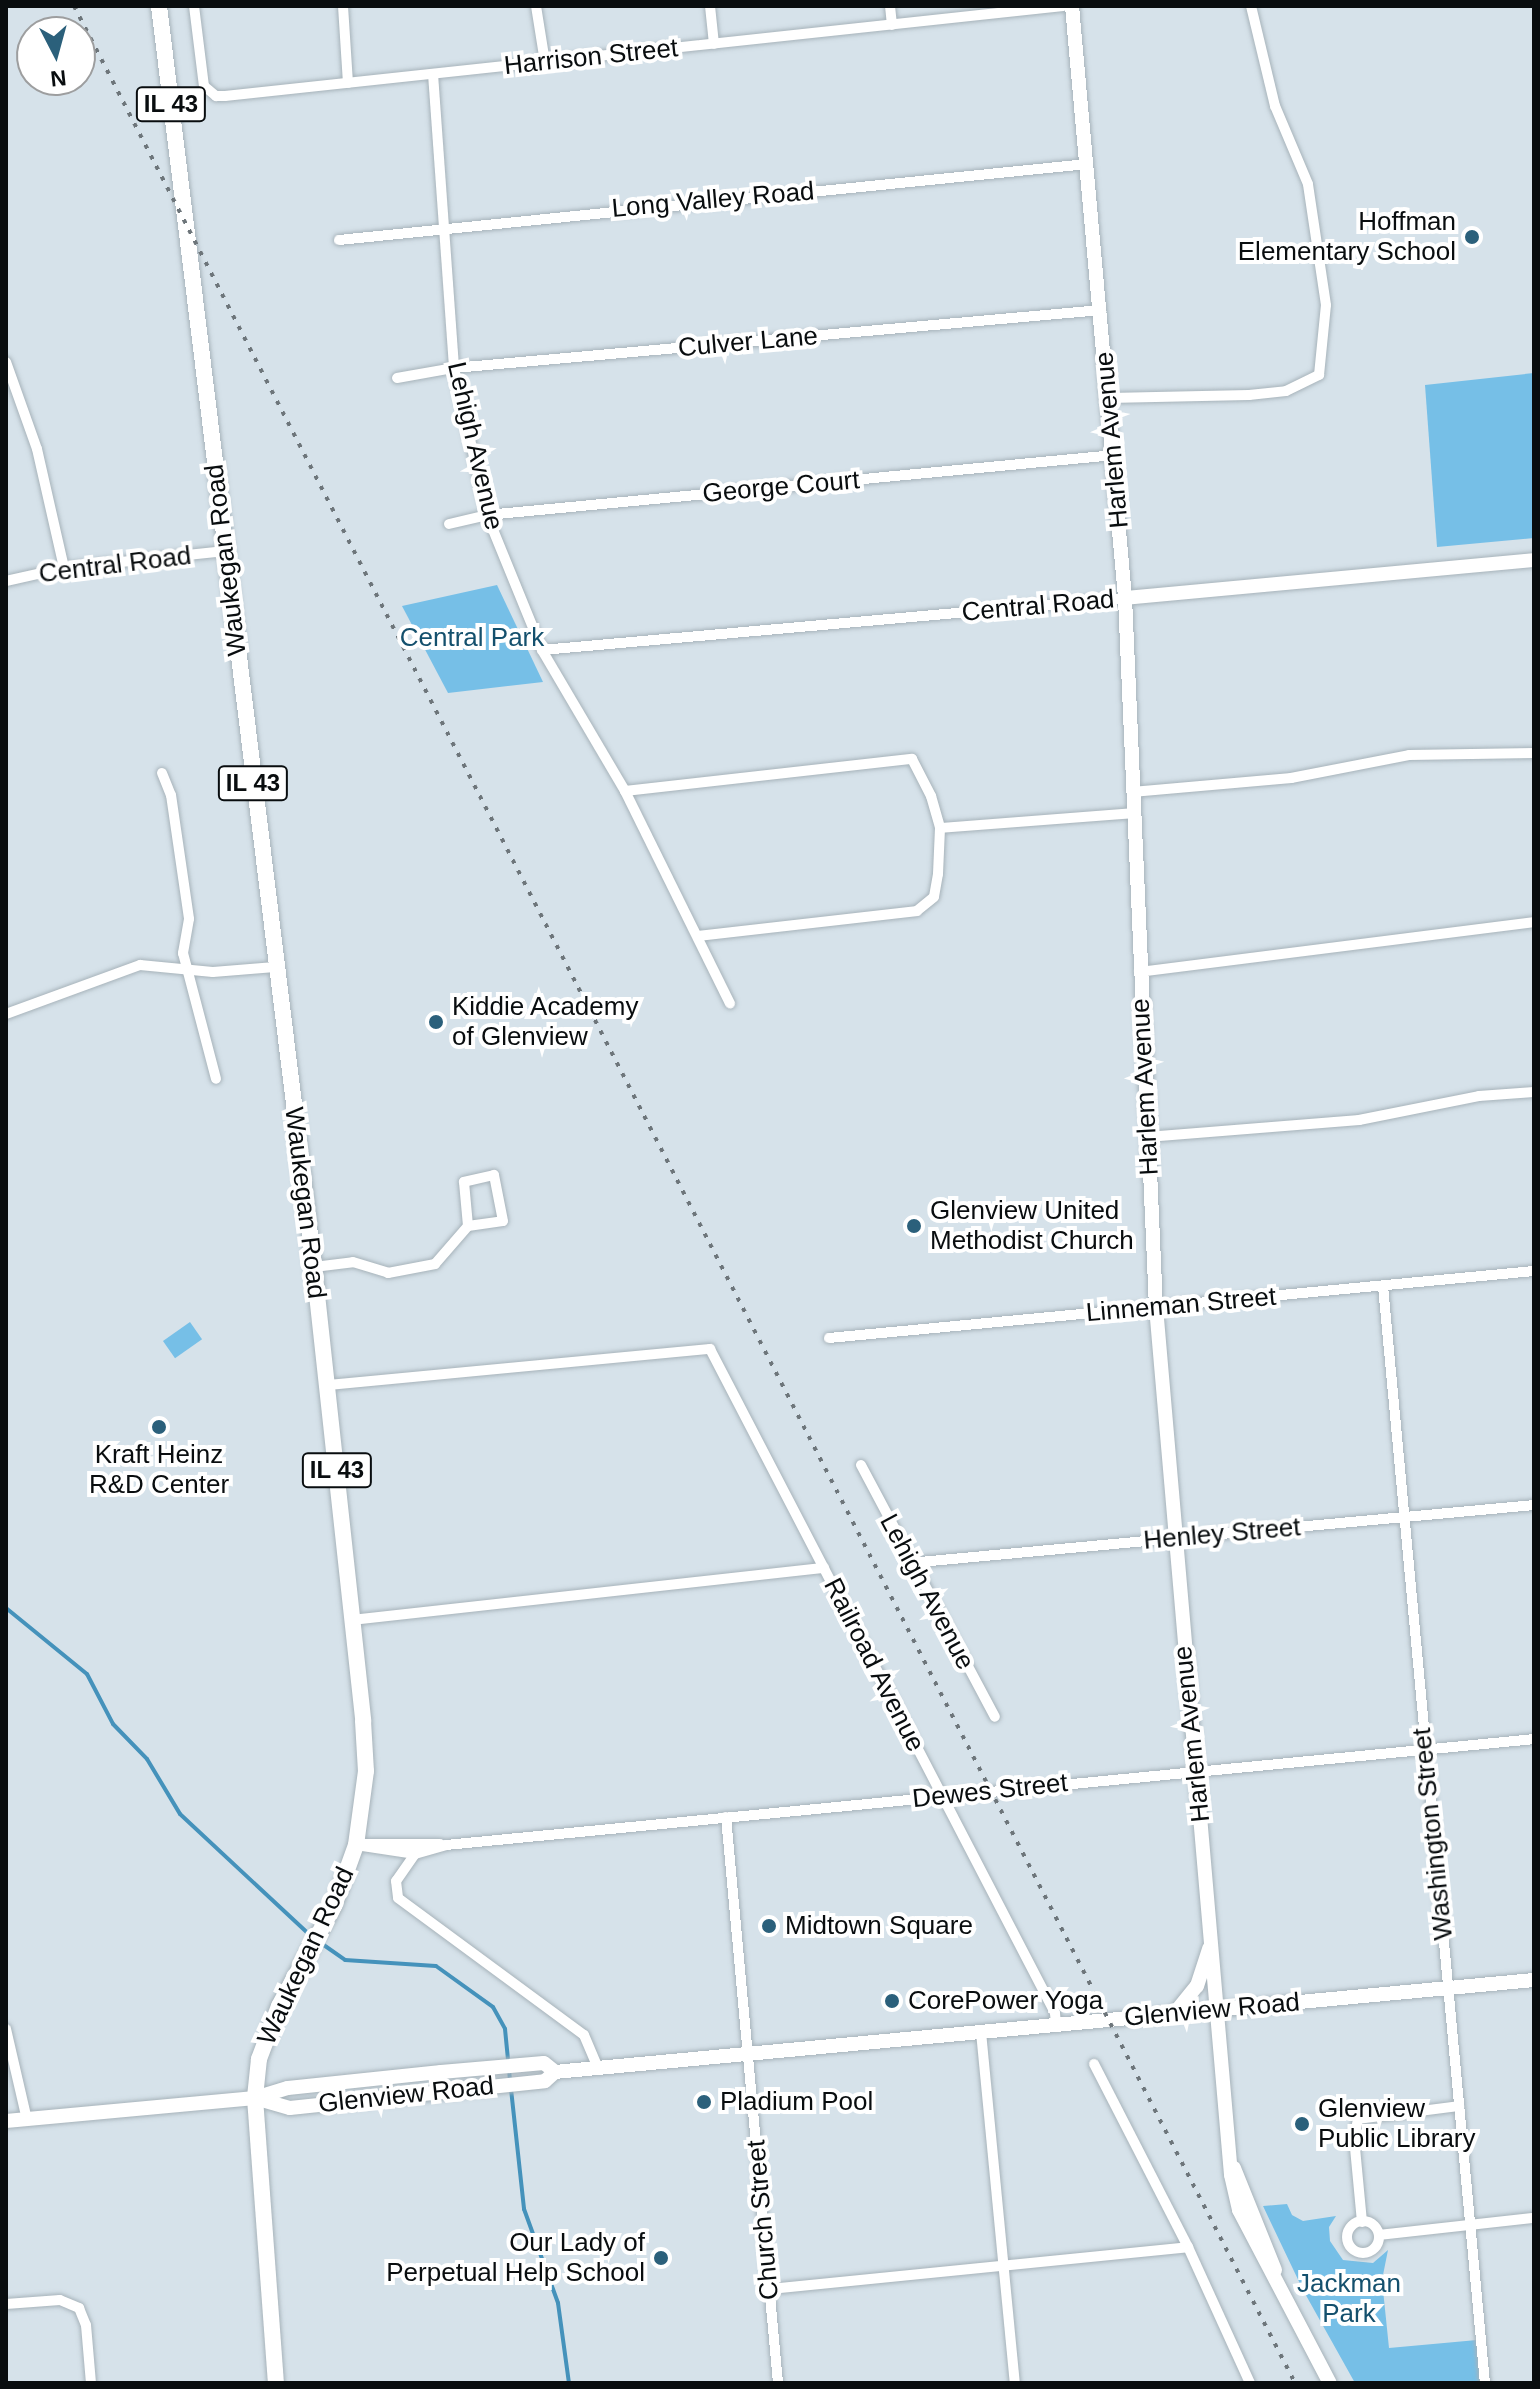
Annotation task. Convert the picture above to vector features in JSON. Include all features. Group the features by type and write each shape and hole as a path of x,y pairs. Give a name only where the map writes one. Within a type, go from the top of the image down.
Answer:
{"main road":[{"name":"Waukegan Road","path":"159,6 328,1385 366,1771 356,1845 322,1931 279,2006 259,2059 255,2098 276,2383"},
{"name":"Harlem Avenue","path":"1072,6 1115,455 1125,598 1147,1137 1173,1539 1234,2168 1275,2270 1330,2383"},
{"name":"Central Road","path":"1125,598 1534,560"},
{"path":"1174,2014 1197,1986 1212,1936"},
{"name":"Glenview Road","path":"255,2098 290,2108 545,2081 555,2072 1534,1980"},
{"name":"Glenview Road","path":"6,2121 255,2098 288,2088 486,2068 544,2063 555,2072"}],"street":[{"name":"Harrison Street","path":"194,6 201,77 216,96 1063,6"},
{"path":"343,6 348,83"},
{"path":"536,6 545,62"},
{"path":"710,6 714,44"},
{"path":"890,6 892,25"},
{"path":"1109,398 1249,395 1286,391 1319,375 1326,305 1308,184 1275,106 1251,6"},
{"name":"Lehigh Avenue","path":"433,74 441,225 454,368 487,515 542,650 625,791 730,1003"},
{"name":"Long Valley Road","path":"339,240 441,225 1087,164"},
{"name":"Culver Lane","path":"397,378 454,368 1101,310"},
{"path":"6,362 37,449 64,568"},
{"name":"George Court","path":"449,524 487,515 1115,455"},
{"name":"Central Road","path":"6,581 64,568 225,551"},
{"name":"Central Road","path":"542,650 1125,598"},
{"path":"1132,792 1291,778 1409,755 1534,753"},
{"path":"625,791 912,759 940,828 934,897 917,911 698,936"},
{"path":"162,773 171,795 189,919 182,944 216,1079"},
{"path":"940,828 1133,813"},
{"path":"1139,972 1534,922"},
{"path":"6,1014 140,965 190,972 275,967"},
{"path":"1147,1137 1359,1120 1479,1096 1534,1092"},
{"path":"314,1267 353,1262 381,1272 425,1268 444,1256 468,1226 503,1221 494,1175 464,1182 468,1226"},
{"name":"Linneman Street","path":"829,1338 1534,1271"},
{"name":"Washington Street","path":"1383,1286 1485,2383"},
{"name":"Railroad Avenue","path":"328,1385 710,1349 1055,2013 1056,2025"},
{"name":"Lehigh Avenue","path":"861,1465 909,1563 995,1717"},
{"name":"Henley Street","path":"909,1563 1534,1505"},
{"path":"352,1620 824,1568"},
{"name":"Dewes Street","path":"356,1845 446,1845 1534,1739"},
{"name":"Church Street","path":"726,1817 778,2383"},
{"name":"Dewes Street","path":"356,1845 415,1854 446,1845"},
{"path":"415,1854 396,1881 398,1898 409,1911 584,2035 598,2068"},
{"path":"6,2029 27,2120"},
{"path":"981,2032 1015,2383"},
{"path":"1094,2064 1188,2247 1250,2383"},
{"path":"1362,2222 1354,2138 1358,2119 1459,2106"},
{"path":"1379,2235 1534,2218"},
{"path":"1362,2222 1375,2226 1379,2235"},
{"path":"1362,2222 1348,2234 1356,2251 1370,2251 1379,2235"},
{"path":"770,2289 1188,2247"},
{"path":"6,2304 60,2300 79,2308 86,2325 91,2383"}],"green space":[{"path":"1534,373 1534,538 1437,547 1425,385"},
{"name":"Central Park","path":"497,585 543,682 448,693 402,606"},
{"path":"190,1322 202,1339 175,1358 163,1341"},
{"name":"Jackman Park","path":"1287,2204 1292,2215 1303,2221 1336,2216 1329,2227 1330,2241 1343,2260 1373,2263 1388,2250 1382,2280 1389,2348 1477,2340 1480,2383 1355,2383 1303,2290 1263,2206"}],"waterway":[{"path":"6,1608 87,1674 113,1724 147,1759 180,1814 311,1936"},
{"path":"318,1941 345,1960 436,1966 493,2007 505,2029 510,2080"},
{"path":"511,2089 524,2209 558,2303 569,2383"}],"railway":[{"path":"74,6 1295,2383"}],"place":[{"name":"Hoffman Elementary School","path":"1472,237"},
{"name":"Kiddie Academy of Glenview","path":"436,1022"},
{"name":"Glenview United Methodist Church","path":"914,1226"},
{"name":"Kraft Heinz R&D Center","path":"159,1427"},
{"name":"Midtown Square","path":"769,1926"},
{"name":"CorePower Yoga","path":"892,2001"},
{"name":"Pladium Pool","path":"704,2102"},
{"name":"Glenview Public Library","path":"1302,2124"},
{"name":"Our Lady of Perpetual Help School","path":"661,2258"}]}
